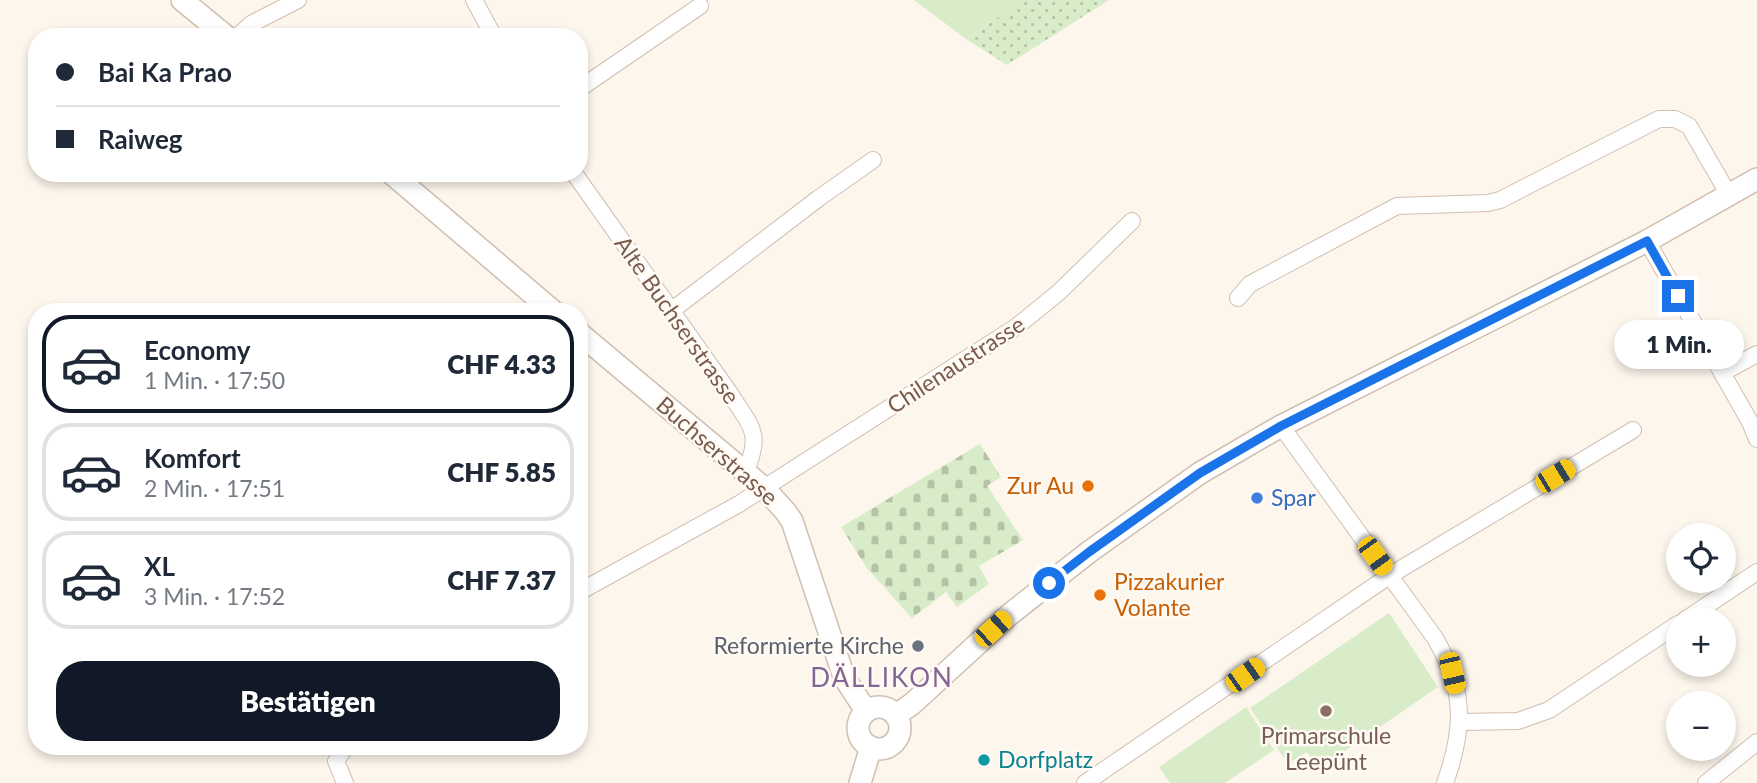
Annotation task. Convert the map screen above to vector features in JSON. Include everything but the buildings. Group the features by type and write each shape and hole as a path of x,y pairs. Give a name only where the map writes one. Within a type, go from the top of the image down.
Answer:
{"street":[{"path":"183,0 216,28"},
{"path":"247,28 298,0"},
{"path":"474,0 489,28"},
{"path":"588,83 700,6"},
{"path":"1238,298 1250,284 1397,206 1500,200 1659,119 1675,119 1689,126 1728,195"},
{"path":"671,311 873,160"},
{"path":"896,715 912,704 1009,615 1089,552 1200,473 1281,426 1647,241 1757,179"},
{"path":"402,182 543,303"},
{"name":"Alte Buchserstrasse","path":"580,182 755,434 754,452 746,473"},
{"name":"Chilenaustrasse","path":"588,587 669,544 764,488 1035,314 1132,221"},
{"path":"1647,241 1755,433"},
{"name":"Buchserstrasse","path":"588,341 764,488 785,510 804,553 837,659 848,686 866,711"},
{"path":"1722,373 1757,354"},
{"path":"1281,426 1444,654 1452,673 1461,722 1453,761 1445,783"},
{"path":"1085,783 1389,576 1633,430"},
{"path":"1704,607 1757,572"},
{"path":"1461,722 1518,721 1549,710 1666,632"},
{"path":"882,707 896,715 900,728 895,741 884,748 871,747 865,743 859,730 866,711 882,707"},
{"path":"1706,783 1757,742"},
{"path":"860,783 871,747"},
{"path":"340,755 336,761 345,783"}],"green space":[{"path":"914,0 1023,0 966,39"},
{"path":"1023,0 1109,0 1007,65 966,39"},
{"path":"980,444 1001,477 987,486 1023,540 979,566 989,584 957,607 946,592 912,618 866,567 841,527"},
{"path":"1389,613 1438,687 1319,769 1307,752 1288,764 1250,708"},
{"path":"1246,707 1274,750 1225,783 1170,783 1159,767"}],"place":[{"name":"Zur Au","path":"1088,486"},
{"name":"Spar","path":"1257,498"},
{"name":"Pizzakurier Volante","path":"1100,595"},
{"name":"Reformierte Kirche","path":"918,646"},
{"name":"Primarschule Leepünt","path":"1326,711"},
{"name":"Dorfplatz","path":"984,760"}],"district":[{"name":"DÄLLIKON","path":"882,678"}],"route":[{"path":"1049,583 1200,473 1281,426 1647,241 1678,296"}]}
